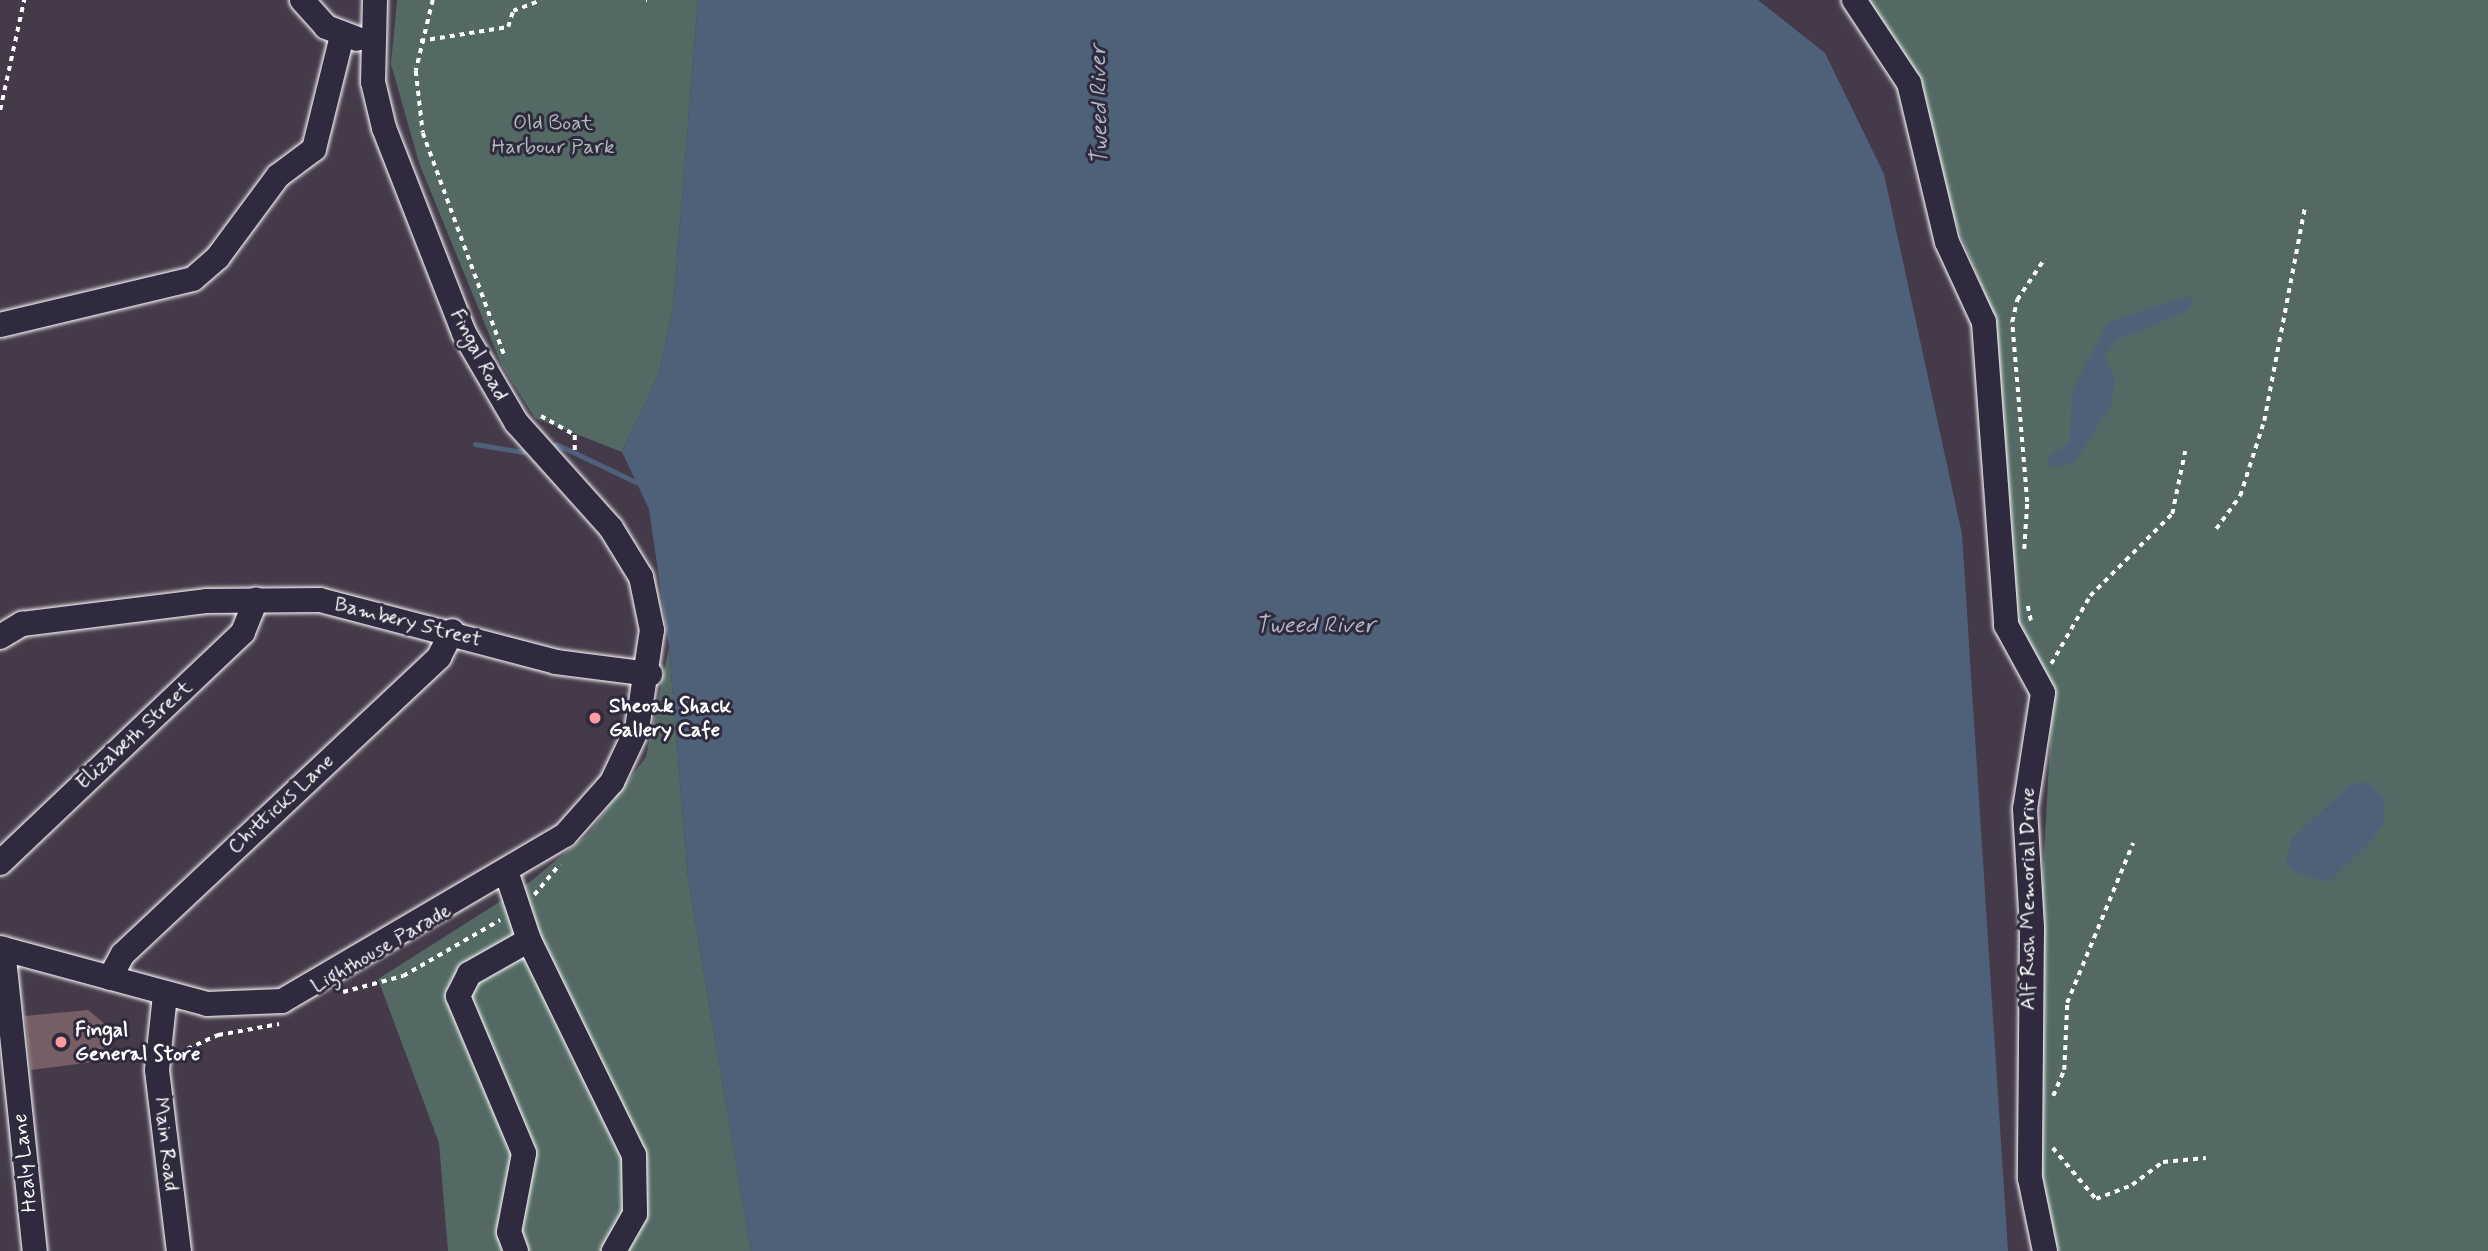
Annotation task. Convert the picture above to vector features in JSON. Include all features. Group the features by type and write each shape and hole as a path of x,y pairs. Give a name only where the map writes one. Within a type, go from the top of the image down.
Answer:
{"street":[{"path":"302,0 342,36 371,42"},
{"name":"Fingal Road","path":"375,0 371,42 378,105 394,162 458,320 516,422 636,564 651,615 650,674"},
{"path":"1854,0 1909,83 1947,242 1984,322 2006,625 2043,693"},
{"path":"0,325 193,279 218,257 278,176 314,149 342,36"},
{"name":"Bambery Street","path":"0,637 42,621 256,600 336,602 452,631 556,662 650,674"},
{"name":"Elizabeth Street","path":"0,863 243,632 256,600"},
{"name":"Chitticks Lane","path":"110,978 123,954 439,657 452,631"},
{"name":"Lighthouse Parade","path":"1,948 165,995 236,1008 295,997 507,874 565,835 612,782 638,729 650,674"},
{"name":"Alf Rush Memorial Drive","path":"2043,693 2025,809 2032,928 2030,1178 2045,1251"},
{"path":"507,874 530,940 634,1155 635,1214 614,1251"},
{"path":"516,1251 509,1233 524,1153 458,996 469,974 530,940"},
{"name":"Healy Lane","path":"1,948 35,1251"},
{"name":"Main Road","path":"165,995 159,1051 180,1251"}],"path":[{"path":"0,110 24,0"},
{"path":"433,0 420,41 423,133 458,243 509,368"},
{"path":"420,41 508,27 513,11 541,0"},
{"path":"2216,530 2240,496 2268,408 2305,207"},
{"path":"2023,559 2027,502 2012,322 2017,300 2045,258"},
{"path":"534,408 577,441 575,456 581,468"},
{"path":"2043,693 2081,608 2172,514 2185,451"},
{"path":"2027,601 2035,638"},
{"path":"2050,1108 2064,1070 2067,1003 2133,843"},
{"path":"333,997 402,976 537,894 564,859"},
{"path":"159,1051 184,1053 218,1035 267,1030 289,1019"},
{"path":"2051,1144 2060,1164 2096,1199 2132,1185 2163,1162 2206,1158"}],"green space":[{"name":"Old Boat Harbour Park","path":"397,0 698,0 673,309 658,376 622,452 535,418 502,366 419,163 391,64"},
{"path":"1865,0 2488,0 2488,1251 2054,1251 2039,1155 2036,999 2053,691 2017,620 1999,371 1984,292"},
{"path":"669,647 688,878 751,1251 448,1251 439,1143 378,979 526,885 588,834 646,757"}],"water":[{"name":"Tweed River","path":"698,0 1758,0 1825,53 1884,174 1962,534 2008,1251 751,1251 688,878 669,647 649,509 622,452 658,376 673,309"},
{"path":"2188,296 2194,303 2186,311 2116,340 2104,358 2115,379 2111,405 2074,463 2050,468 2048,458 2070,442 2072,392 2107,323"},
{"path":"2367,782 2385,799 2383,824 2373,839 2329,882 2294,872 2286,864 2292,839 2351,784"}],"building":[{"name":"Fingal General Store","path":"88,1010 105,1024 109,1060 31,1070 25,1016"}],"waterway":[{"path":"475,444 523,452"},
{"path":"556,444 636,482"}],"place":[{"name":"Sheoak Shack Gallery Cafe","path":"595,718"},
{"name":"Fingal General Store","path":"61,1042"}]}
